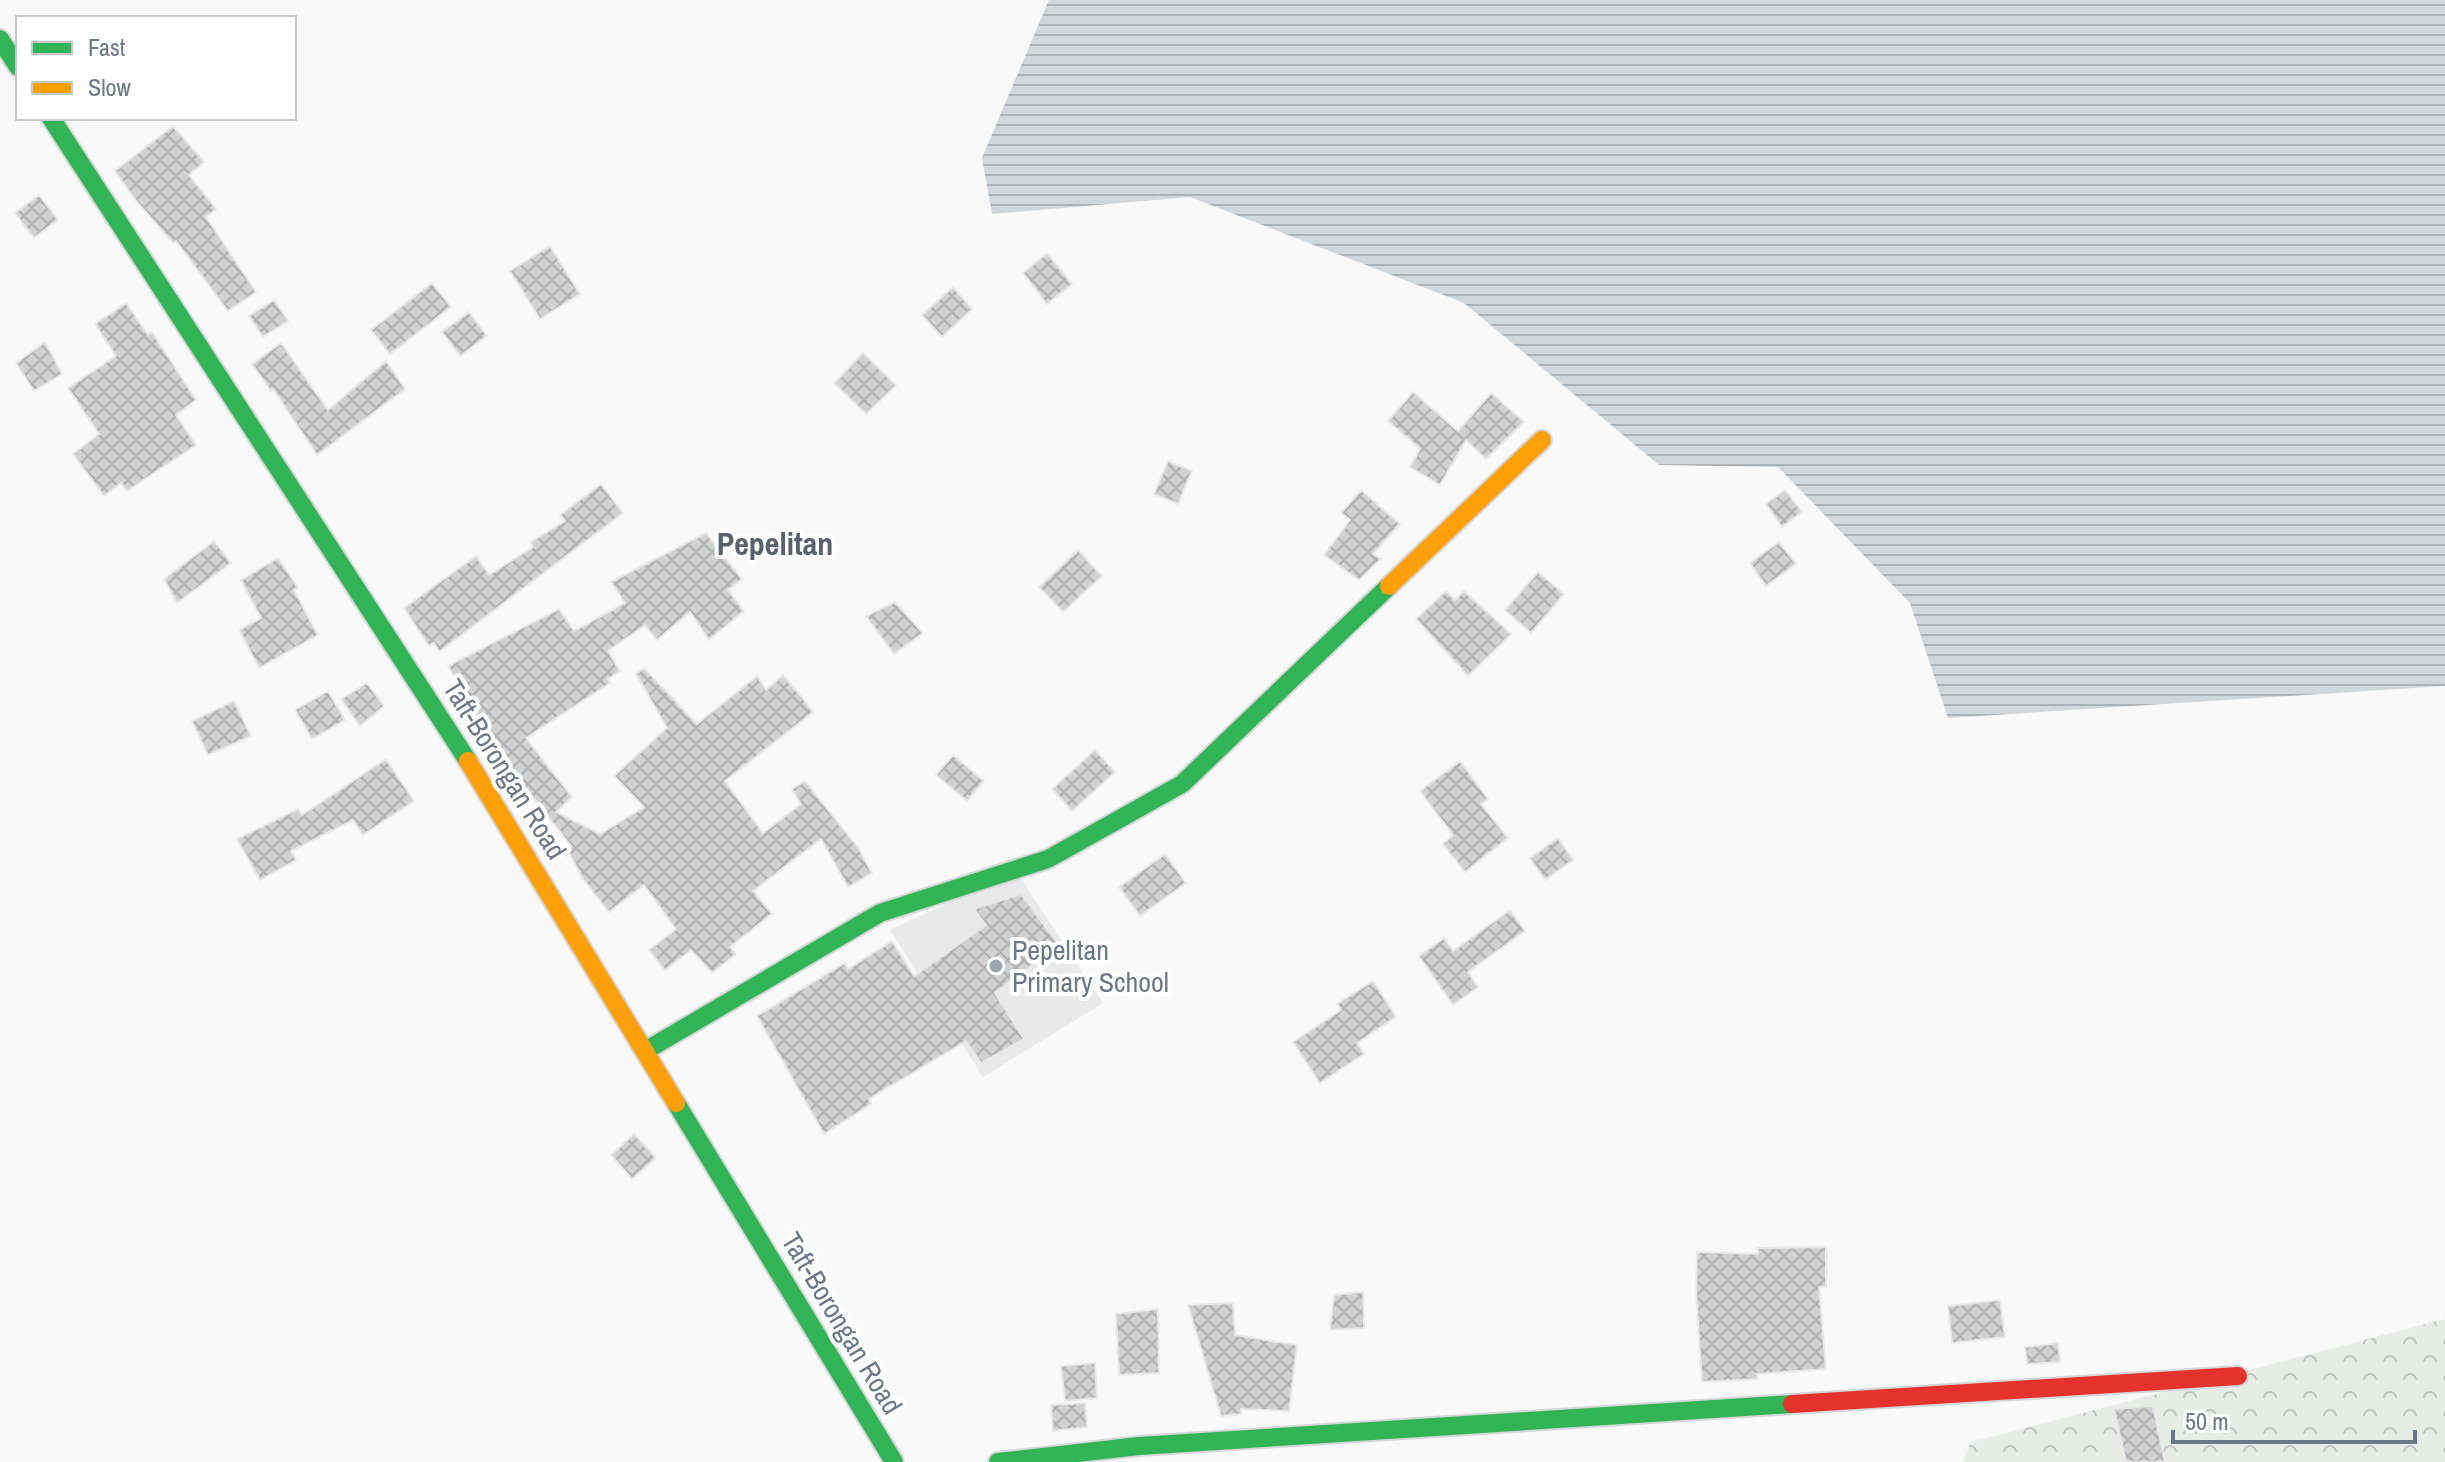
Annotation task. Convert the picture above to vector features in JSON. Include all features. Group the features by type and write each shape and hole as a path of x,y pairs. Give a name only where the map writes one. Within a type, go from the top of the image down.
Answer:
{"street":[{"path":"0,39 16,64"},
{"name":"Taft-Borongan Road","path":"52,120 486,789 894,1462"},
{"path":"645,1051 880,913 1048,859 1182,784 1542,440"},
{"path":"998,1462 1139,1446 2238,1376"}],"shaded area":[{"path":"1049,0 2445,0 2445,686 1948,718 1910,603 1778,467 1659,465 1464,303 1190,197 992,214 982,158"},
{"name":"Pepelitan Primary School","path":"1016,871 1103,1003 983,1077 890,930"}],"green space":[{"path":"2445,1319 2445,1462 1962,1462 1971,1442"}],"building":[{"path":"173,126 204,162 189,175 216,209 206,217 256,292 228,311 176,241 173,243 137,202 115,171"},
{"path":"39,195 58,220 34,238 15,213"},
{"path":"550,246 580,294 540,319 510,271"},
{"path":"1047,253 1072,284 1047,304 1023,273"},
{"path":"432,283 451,307 390,354 371,330"},
{"path":"953,287 972,309 942,337 922,315"},
{"path":"274,300 288,321 263,337 249,316"},
{"path":"126,303 148,335 152,332 196,400 176,415 196,445 127,491 121,483 104,496 73,454 99,434 68,388 116,356 95,324"},
{"path":"469,312 487,336 460,356 442,332"},
{"path":"45,342 62,374 34,391 16,363"},
{"path":"281,343 328,410 386,361 405,389 317,455 273,389 271,391 252,364"},
{"path":"863,353 896,385 866,414 834,383"},
{"path":"1413,392 1458,431 1491,393 1524,422 1486,459 1466,440 1440,485 1410,467 1420,449 1388,421"},
{"path":"1168,461 1192,471 1178,504 1154,494"},
{"path":"601,484 623,513 439,652 434,643 429,646 404,608 476,556 489,575 533,547 531,542 565,521 560,515"},
{"path":"1361,490 1400,524 1373,554 1381,559 1359,580 1324,555 1350,520 1341,513"},
{"path":"1785,490 1802,512 1782,527 1766,504"},
{"path":"706,533 742,579 728,590 744,611 709,640 690,612 657,640 645,625 608,651 620,671 608,679 610,683 526,738 572,797 556,812 600,834 644,807 614,776 667,728 636,674 644,668 697,724 757,676 766,690 783,675 800,695 813,712 725,781 763,833 801,804 792,789 805,781 859,849 872,873 848,887 821,839 753,891 772,914 730,947 736,954 712,973 691,950 665,970 649,950 676,929 644,885 609,912 583,879 567,849 571,846 497,751 493,754 475,726 480,722 448,666 559,609 574,631 625,603 611,582"},
{"path":"214,541 231,563 177,603 164,579"},
{"path":"1779,542 1796,564 1766,586 1750,563"},
{"path":"1078,550 1102,576 1063,612 1039,587"},
{"path":"278,558 298,588 294,590 318,635 259,668 239,630 261,618 241,580"},
{"path":"1538,572 1564,594 1531,633 1505,610"},
{"path":"1446,591 1455,600 1464,591 1511,634 1468,676 1416,619"},
{"path":"895,602 923,633 894,654 866,616"},
{"path":"367,683 384,706 360,726 341,699"},
{"path":"328,691 345,720 312,739 295,710"},
{"path":"234,701 251,736 208,755 192,721"},
{"path":"1095,750 1115,772 1072,811 1052,789"},
{"path":"953,755 984,781 967,801 936,775"},
{"path":"386,759 414,801 363,835 353,820 291,851 296,860 260,880 237,839 298,809 302,815"},
{"path":"1460,761 1488,799 1481,804 1508,838 1465,872 1443,844 1453,835 1420,791"},
{"path":"1558,838 1573,860 1545,880 1530,858"},
{"path":"1165,854 1186,883 1140,916 1119,887"},
{"path":"1021,894 1059,945 995,993 1024,1039 981,1063 966,1041 869,1099 871,1104 824,1134 757,1016 845,963 848,969 892,941 914,976 986,925 974,909"},
{"path":"1510,910 1525,931 1468,972 1478,987 1453,1005 1419,956 1444,938 1453,951"},
{"path":"1373,981 1396,1017 1357,1043 1364,1054 1320,1083 1293,1042 1341,1010 1337,1004"},
{"path":"634,1134 656,1158 632,1179 611,1155"},
{"path":"1826,1247 1826,1287 1819,1287 1826,1369 1757,1374 1757,1379 1702,1382 1696,1291 1697,1252 1758,1254 1758,1248"},
{"path":"1363,1292 1364,1328 1330,1330 1334,1295"},
{"path":"2000,1300 2005,1337 1952,1343 1948,1306"},
{"path":"1233,1303 1235,1335 1297,1345 1289,1411 1241,1409 1241,1414 1221,1416 1188,1305"},
{"path":"1158,1309 1159,1373 1119,1375 1116,1314"},
{"path":"2058,1343 2060,1362 2027,1364 2025,1347"},
{"path":"1095,1363 1097,1398 1065,1401 1061,1366"},
{"path":"1085,1403 1087,1427 1053,1431 1051,1405"},
{"path":"2153,1406 2165,1462 2126,1462 2114,1409"}],"traffic: fast":[{"path":"0,39 16,64"},
{"path":"52,120 468,761"},
{"path":"645,1051 880,913 1048,859 1182,784 1389,586"},
{"path":"676,1103 894,1462"},
{"path":"998,1462 1139,1446 1792,1404"}],"traffic: slow":[{"path":"1389,586 1542,440"},
{"path":"468,761 676,1103"}],"traffic: jam":[{"path":"1792,1404 2238,1376"}],"place":[{"name":"Pepelitan Primary School","path":"996,966"}],"district":[{"name":"Pepelitan","path":"775,544"}]}
